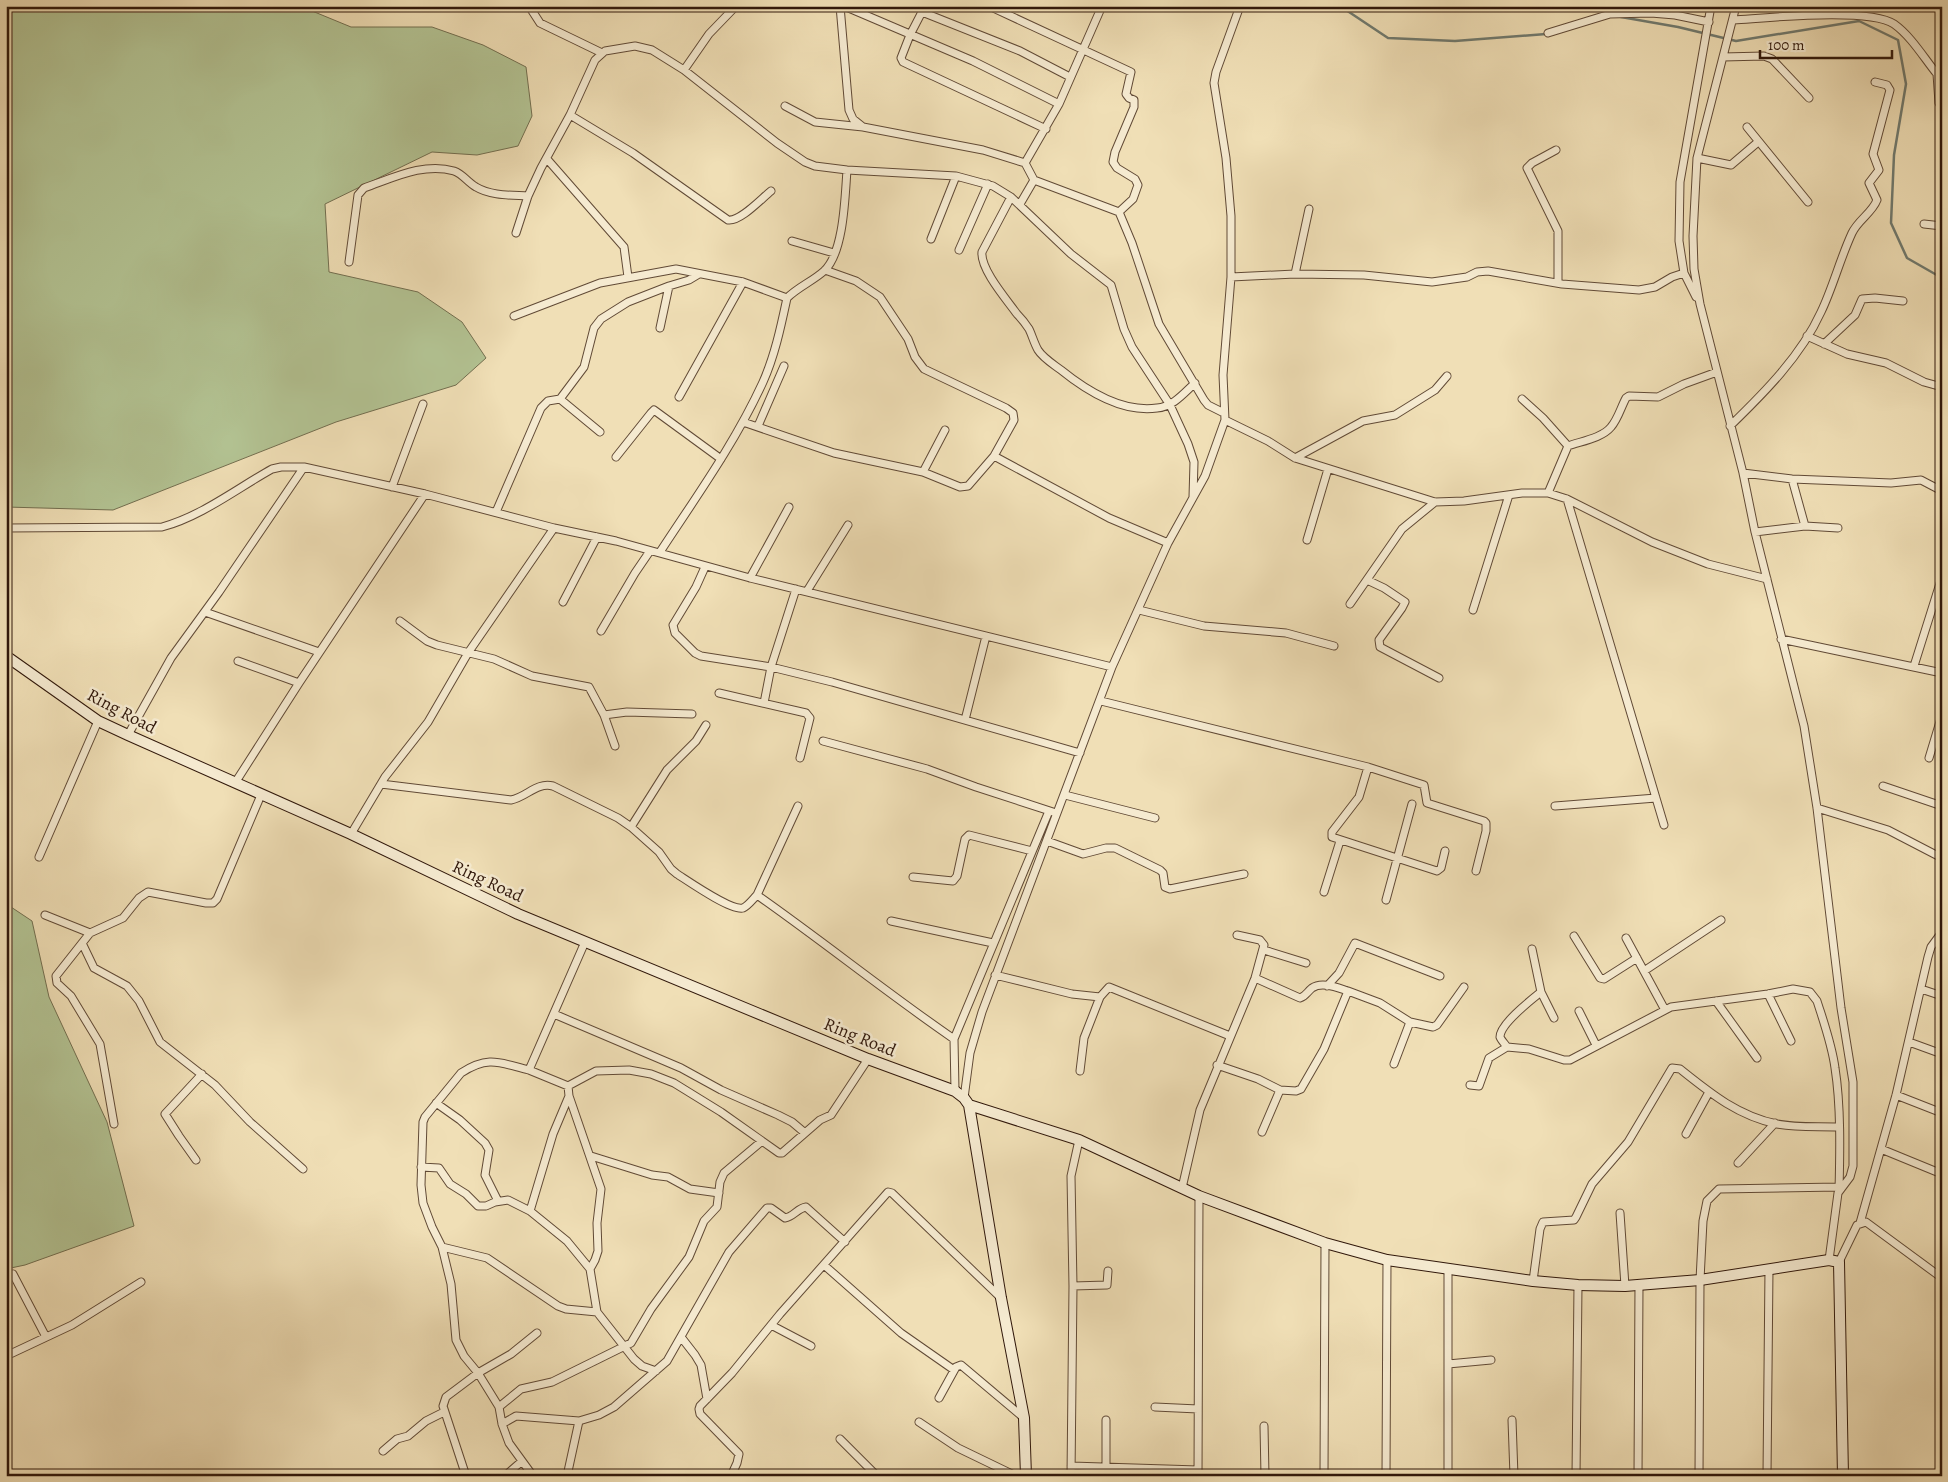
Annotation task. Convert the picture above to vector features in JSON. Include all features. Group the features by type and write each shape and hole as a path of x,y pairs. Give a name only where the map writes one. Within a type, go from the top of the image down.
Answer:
{"street":[{"path":"530,6 540,24 602,53"},
{"path":"684,70 709,34 736,6"},
{"path":"840,6 849,110 853,119 863,127"},
{"path":"844,6 973,61 1059,104"},
{"path":"989,6 1131,72 1126,94 1134,100 1134,107 1115,152 1113,162 1117,168 1135,179 1138,185 1133,199 1119,212"},
{"path":"1025,163 1059,104 1102,6"},
{"path":"1026,1476 1024,1418 966,1102 970,1053 995,975 1101,701 1112,667 1140,610 1168,543 1205,476 1225,417 1223,375 1231,277 1231,216 1226,158 1214,83 1216,72 1240,6"},
{"path":"1700,304 1684,273 1679,241 1680,182 1711,6"},
{"path":"1699,1476 1700,1280 1704,1208 1707,1201 1719,1189 1839,1189 1850,1177 1853,1166 1853,1082 1841,1008 1817,808 1804,726 1781,639 1743,473 1700,304 1694,269 1692,236 1697,158 1734,20 1736,6"},
{"path":"1046,128 903,62 901,58 910,35 923,9 1020,51 1070,77"},
{"path":"1548,33 1610,14 1667,14 1708,25"},
{"path":"1734,20 1828,15 1865,15 1882,18 1893,23 1903,32 1939,74 1939,103 1942,108"},
{"path":"516,233 528,196 546,158 570,115 595,60 602,53 610,49 642,47 652,50 684,70 777,143 805,162 815,166 847,170 956,176 988,184 1020,204 1072,254 1111,285 1124,329 1132,347 1170,405 1193,456 1193,499"},
{"path":"1724,58 1764,56 1772,59 1808,98"},
{"path":"1730,426 1769,387 1808,336 1820,314 1856,226 1874,207 1877,200 1869,183 1879,170 1873,154 1890,90 1887,85 1875,82"},
{"path":"785,106 815,122 863,127 983,150 1025,163 1034,180 1119,212 1132,243 1159,324 1208,405 1295,458 1435,502 1448,503 1509,495 1548,494 1567,499 1652,542 1708,564 1767,579"},
{"path":"570,115 633,153 728,220 732,221 738,218 771,191"},
{"path":"1747,127 1808,202"},
{"path":"1697,158 1731,165 1758,142"},
{"path":"1556,150 1529,164 1527,168 1558,231 1558,283"},
{"path":"546,158 624,247 628,277"},
{"path":"349,262 358,195 364,188 419,170 441,169 461,174 473,186 482,190 500,194 528,196"},
{"path":"660,552 722,459 743,422 763,381 772,356 787,298 795,290 825,270 834,253 841,231 847,170"},
{"path":"931,239 956,176"},
{"path":"1020,204 1034,180"},
{"path":"959,250 988,184"},
{"path":"1011,197 981,257 1001,292 1029,329 1038,350 1050,362 1084,388 1124,406 1158,408 1170,405 1195,383"},
{"path":"1295,274 1308,209"},
{"path":"1924,224 1942,226"},
{"path":"792,241 834,253"},
{"path":"514,316 592,286 628,277 676,270 743,282 787,298"},
{"path":"743,422 834,453 923,472 956,487 966,487 994,456 1014,420 1013,413 924,369 915,357 908,339 880,297 856,281 825,270"},
{"path":"1231,277 1295,274 1364,275 1432,282 1488,271 1558,283 1646,290 1684,273"},
{"path":"496,512 541,408 548,402 560,398 584,367 594,328 601,319 628,302 689,280 699,274"},
{"path":"679,397 743,282"},
{"path":"660,328 668,286"},
{"path":"1824,344 1855,315 1862,299 1875,298 1903,301"},
{"path":"1808,336 1857,357 1894,366 1924,382 1942,386"},
{"path":"758,426 784,366"},
{"path":"1548,494 1568,446 1608,430 1612,426 1626,398 1629,396 1661,396 1684,384 1717,372"},
{"path":"1295,458 1363,421 1395,415 1435,390 1447,376"},
{"path":"560,398 600,432"},
{"path":"1522,399 1543,418 1568,446"},
{"path":"392,487 423,404"},
{"path":"616,457 654,410 722,459"},
{"path":"923,472 945,430"},
{"path":"994,456 1109,518 1168,543"},
{"path":"6,528 162,526 177,523 205,510 272,470 281,467 304,467 425,494 554,528 616,541 750,578 1112,667"},
{"path":"128,735 171,658 205,612 304,467"},
{"path":"1307,540 1328,469"},
{"path":"1743,473 1792,479 1891,483 1921,480 1942,491"},
{"path":"1792,479 1805,526"},
{"path":"235,783 299,682 425,494"},
{"path":"1472,610 1509,495"},
{"path":"1567,499 1664,824"},
{"path":"1350,604 1402,529 1435,502"},
{"path":"750,578 789,507"},
{"path":"807,591 848,525"},
{"path":"1755,532 1805,526 1838,528"},
{"path":"351,834 381,784 428,722 468,652 554,528"},
{"path":"563,602 597,537"},
{"path":"601,630 634,573 650,551"},
{"path":"705,566 696,588 674,621 673,628 675,633 695,653 701,656 770,667 832,682 1080,753"},
{"path":"1914,666 1942,578"},
{"path":"1367,580 1384,588 1404,602 1402,608 1379,640 1380,648 1439,678"},
{"path":"764,703 770,667 796,589"},
{"path":"1140,610 1204,626 1286,633 1334,646"},
{"path":"205,612 319,652"},
{"path":"400,621 431,643 500,661 532,676 589,687 604,714 615,746"},
{"path":"965,720 986,636"},
{"path":"1781,639 1942,672"},
{"name":"Ring Road","path":"6,656 98,721 128,735 351,834 469,891 584,942 868,1059 955,1091 966,1102"},
{"path":"238,661 299,682"},
{"path":"719,693 809,714 810,718 800,758"},
{"path":"1101,701 1368,767 1424,785 1427,803 1484,821 1486,824 1476,870"},
{"path":"604,714 628,712 692,714"},
{"path":"1929,758 1942,715"},
{"path":"39,856 98,721"},
{"path":"630,826 667,770 696,741 706,725"},
{"path":"823,741 927,768 976,787 1058,813"},
{"path":"1368,767 1356,803 1332,832 1332,837 1437,871 1441,868 1445,851"},
{"path":"381,784 511,800 521,797 542,785 553,786 630,826 659,852 671,869 720,901 742,908 757,895 798,806"},
{"path":"1883,786 1942,806"},
{"path":"114,1124 98,1037 71,996 56,981 56,976 90,933 123,918 139,898 148,892 213,903 217,899 261,795"},
{"path":"1065,795 1155,818"},
{"path":"1556,806 1656,798"},
{"path":"1386,900 1412,804"},
{"path":"1817,808 1888,830 1942,858"},
{"path":"955,1091 954,1039 1049,811"},
{"path":"913,877 953,880 957,876 965,839 969,835 1032,851"},
{"path":"1047,840 1084,854 1111,847 1118,849 1160,870 1163,873 1166,887 1170,889 1244,874"},
{"path":"1324,892 1340,841"},
{"path":"757,895 803,927 891,996 954,1039"},
{"path":"45,915 90,933"},
{"path":"1644,971 1721,920"},
{"path":"891,922 993,943"},
{"path":"1834,1261 1860,1222 1896,1095 1931,947 1942,932"},
{"path":"1182,1188 1200,1110 1217,1065 1255,978 1264,950 1264,945 1260,940 1237,935"},
{"path":"1574,936 1602,979 1637,958"},
{"path":"1626,938 1665,1010"},
{"path":"529,1070 584,942"},
{"path":"82,943 94,968 127,986 139,1001 160,1042 202,1074 236,1105 250,1122 304,1169"},
{"path":"1327,986 1339,973 1355,943 1440,976"},
{"path":"1264,950 1306,963"},
{"path":"1532,950 1541,992 1554,1018"},
{"path":"995,975 1072,994 1100,997"},
{"path":"1255,978 1300,998 1316,987 1327,986 1348,991 1380,1003 1410,1022 1435,1026 1464,988"},
{"path":"1080,1071 1084,1038 1100,997 1106,989 1112,988 1230,1036"},
{"path":"1470,1085 1479,1086 1489,1058 1507,1047 1529,1049 1570,1060 1671,1007 1799,989 1813,994 1817,1001 1832,1050 1836,1070 1839,1127 1839,1189 1834,1261 1843,1476"},
{"path":"1921,989 1942,996"},
{"path":"1217,1065 1258,1079 1280,1090 1296,1091 1300,1088 1324,1049 1348,991"},
{"path":"1507,1047 1501,1039 1501,1034 1514,1014 1541,992"},
{"path":"1768,994 1791,1041"},
{"path":"1716,1002 1757,1058"},
{"path":"1579,1011 1596,1045"},
{"path":"554,1014 682,1068 721,1090 792,1122 805,1133"},
{"path":"1394,1064 1410,1022"},
{"path":"1909,1042 1942,1054"},
{"path":"568,1086 596,1071 629,1070 651,1074 674,1083 779,1153 783,1153 820,1120 831,1115 868,1059"},
{"path":"533,1476 509,1443 502,1424 499,1407 464,1356 454,1334 451,1284 442,1247 422,1203 423,1122 461,1073 480,1063 495,1061 529,1070 568,1086"},
{"path":"1533,1281 1542,1223 1574,1220 1592,1184 1628,1142 1671,1070 1675,1067 1721,1101 1745,1113 1775,1123 1839,1127"},
{"path":"196,1160 166,1114 202,1074"},
{"path":"568,1086 569,1096 600,1184 601,1195 597,1223 598,1251 590,1269"},
{"path":"1262,1132 1280,1090"},
{"path":"1686,1134 1709,1092"},
{"path":"1896,1095 1942,1113"},
{"path":"530,1211 554,1134 569,1096"},
{"path":"966,1102 1079,1140 1199,1196 1325,1243 1388,1260 1533,1281 1578,1285 1625,1286 1700,1280 1834,1261"},
{"path":"436,1103 460,1120 485,1143 488,1150 486,1175 498,1201"},
{"path":"1738,1163 1775,1123"},
{"path":"1071,1476 1073,1286 1071,1176 1079,1140"},
{"path":"499,1407 521,1389 552,1382 631,1343 651,1309 689,1257 704,1221 717,1207 720,1182 724,1173 762,1141"},
{"path":"1882,1149 1942,1174"},
{"path":"591,1156 652,1175 668,1177 690,1189 719,1192"},
{"path":"421,1167 439,1168 450,1184 471,1198 478,1206 486,1206 498,1201 513,1201 530,1211 567,1241 590,1269 597,1312 634,1359 642,1366 656,1372"},
{"path":"731,1476 737,1464 739,1454 699,1412 700,1406 732,1373 771,1325 888,1192 892,1193 1001,1298"},
{"path":"1071,1466 1131,1472 1198,1473 1199,1196"},
{"path":"502,1424 516,1416 579,1421 599,1415 614,1407 667,1361 728,1252 767,1208 771,1208 785,1218 806,1207 845,1242"},
{"path":"1620,1213 1625,1286"},
{"path":"1860,1222 1870,1223 1942,1278"},
{"path":"1324,1476 1325,1243"},
{"path":"442,1247 487,1258 558,1306 566,1309 597,1312"},
{"path":"1386,1476 1388,1260"},
{"path":"824,1265 901,1332 954,1370"},
{"path":"1448,1269 1448,1476"},
{"path":"1767,1476 1769,1269"},
{"path":"1073,1286 1107,1285 1108,1270"},
{"path":"14,1274 46,1337"},
{"path":"6,1356 72,1324 141,1282"},
{"path":"1638,1476 1639,1284"},
{"path":"1576,1476 1578,1285"},
{"path":"771,1325 811,1346"},
{"path":"466,1476 444,1412 443,1403 446,1397 537,1333"},
{"path":"681,1337 701,1365 707,1399"},
{"path":"1448,1364 1491,1360"},
{"path":"939,1398 954,1370 958,1365 961,1365 1024,1418"},
{"path":"1155,1407 1198,1409"},
{"path":"383,1451 397,1439 408,1436 426,1421 444,1412"},
{"path":"1106,1420 1106,1468"},
{"path":"1512,1420 1514,1476"},
{"path":"567,1476 579,1421"},
{"path":"919,1422 958,1448 1016,1476"},
{"path":"1264,1426 1265,1476"},
{"path":"840,1439 877,1476"},
{"path":"505,1476 522,1461"}],"green space":[{"path":"6,6 300,6 351,27 432,27 483,45 526,67 532,116 518,146 477,155 432,152 325,204 329,272 418,292 462,322 486,358 456,385 336,422 113,510 6,507"},
{"path":"11,907 32,921 49,997 107,1122 134,1226 25,1265 6,1269 6,908"}],"waterway":[{"path":"1340,6 1388,38 1455,41 1546,34"},
{"path":"1621,17 1678,27 1736,41 1859,21 1898,40 1906,84 1894,155 1891,223 1907,258 1942,278"}]}
